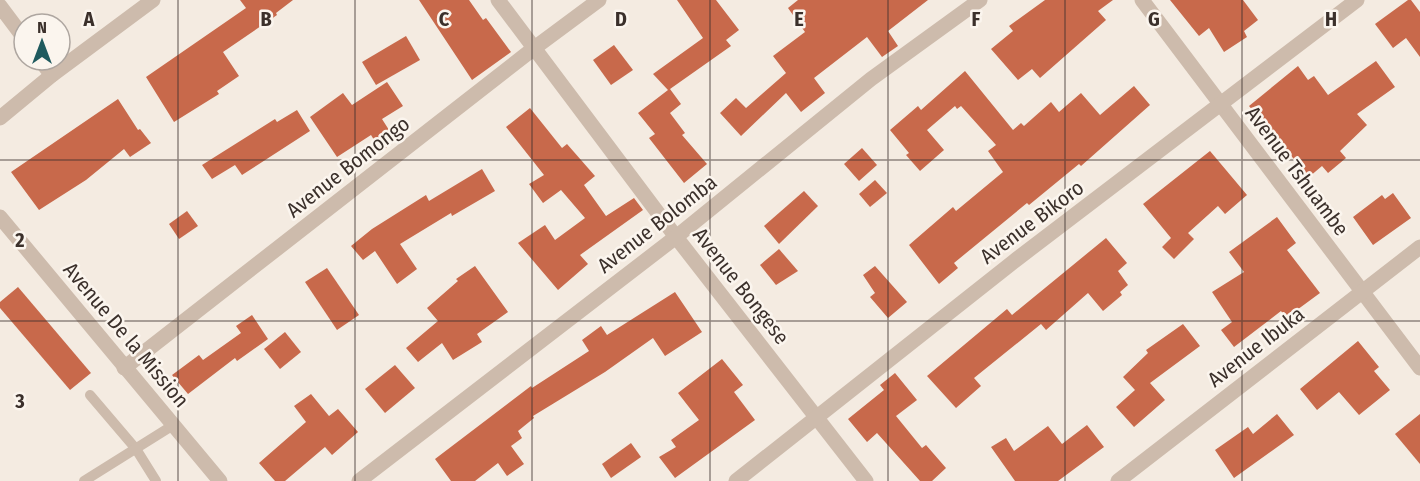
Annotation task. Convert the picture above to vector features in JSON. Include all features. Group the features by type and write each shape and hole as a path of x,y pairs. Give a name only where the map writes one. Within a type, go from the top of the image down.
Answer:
{"street":[{"path":"0,118 52,75 153,0"},
{"name":"Avenue Bongese","path":"498,0 676,237 866,481"},
{"name":"Avenue Bomongo","path":"124,368 599,0"},
{"name":"Avenue Bolomba","path":"359,481 676,237 872,80 980,0"},
{"name":"Avenue Tshuambe","path":"1142,0 1420,368"},
{"name":"Avenue Bikoro","path":"736,481 1017,259 1221,106 1357,0"},
{"path":"0,6 12,22"},
{"name":"Avenue De la Mission","path":"0,217 124,368 175,424 220,481"},
{"name":"Avenue Ibuka","path":"1118,481 1420,247"}],"lane":[{"path":"90,395 136,449 156,481"},
{"path":"84,481 175,424"}],"building":[{"path":"240,0 293,0 276,13 277,15 223,52 239,76 217,91 219,94 174,122 146,77 246,8"},
{"path":"419,0 469,0 483,20 486,18 511,52 472,80"},
{"path":"677,0 716,0 739,30 726,40 731,46 670,89 681,104 670,113 685,133 682,135 707,164 684,183 649,138 655,134 638,113 668,90 653,74 703,38"},
{"path":"798,0 928,0 888,31 898,46 882,57 867,37 814,78 825,93 801,112 786,93 741,136 720,113 736,98 746,108 786,73 773,56 805,32 788,8"},
{"path":"1045,0 1113,0 1098,11 1106,20 1040,78 1032,69 1018,80 991,49 1013,31 1009,26"},
{"path":"1170,0 1243,0 1258,20 1244,31 1247,37 1224,52 1209,28 1199,36"},
{"path":"1411,0 1420,12 1420,57 1406,38 1393,48 1375,24"},
{"path":"406,36 420,60 376,85 362,62"},
{"path":"614,45 633,70 611,85 593,60"},
{"path":"1376,61 1395,87 1357,114 1367,125 1340,151 1346,158 1328,173 1322,166 1309,177 1249,106 1298,66 1308,80 1314,76 1328,95"},
{"path":"965,71 1013,130 1021,123 1024,126 1051,102 1059,112 1081,93 1100,115 1134,86 1150,105 1081,166 1079,164 1029,205 1027,203 954,263 958,268 939,284 909,245 953,207 956,211 1003,172 988,151 996,145 961,106 957,109 955,106 927,130 944,150 920,171 906,155 909,153 890,130 918,106 921,110"},
{"path":"387,82 403,106 382,119 396,141 381,151 371,135 337,157 310,117 343,93 352,105"},
{"path":"118,99 138,130 140,129 151,143 130,157 124,149 86,180 39,210 11,172"},
{"path":"530,108 562,148 567,144 595,176 584,185 606,216 634,198 643,210 580,255 588,264 558,290 518,243 545,225 555,240 585,218 561,190 543,203 529,184 544,175 506,127"},
{"path":"297,110 310,131 242,175 235,165 212,179 202,165 275,119 277,122"},
{"path":"862,148 877,165 859,181 844,164"},
{"path":"1210,151 1247,195 1225,214 1218,206 1188,233 1194,239 1174,259 1162,247 1171,238 1143,204"},
{"path":"482,169 495,191 452,216 451,213 400,244 417,269 397,284 375,251 363,260 351,246 372,229 426,195 429,201"},
{"path":"875,180 887,193 870,207 859,194"},
{"path":"804,191 818,206 779,244 764,226"},
{"path":"1393,193 1411,218 1373,245 1353,217 1382,195 1385,199"},
{"path":"187,211 198,226 179,239 169,224"},
{"path":"1277,217 1296,243 1287,250 1320,293 1286,318 1281,311 1234,347 1221,330 1232,322 1212,292 1244,272 1229,252"},
{"path":"1106,238 1127,263 1118,271 1128,285 1120,292 1122,295 1103,311 1088,293 1046,330 1041,324 974,378 981,386 956,408 927,376 1007,309 1012,315"},
{"path":"779,249 798,271 776,285 760,265"},
{"path":"475,266 508,312 477,334 482,342 453,360 442,343 418,362 406,348 438,321 427,308 458,281 456,279"},
{"path":"875,266 907,302 888,318 870,297 875,293 863,275"},
{"path":"327,268 359,315 337,330 305,282"},
{"path":"18,287 91,373 70,390 0,308 0,302"},
{"path":"675,292 702,332 665,356 653,338 605,372 533,416 534,418 518,431 522,438 511,446 524,464 507,476 498,463 475,481 451,481 435,459 531,386 532,388 589,351 582,340 601,326 607,335"},
{"path":"252,315 268,339 237,361 235,358 188,394 172,375 199,355 203,360 241,333 236,326"},
{"path":"1183,324 1200,346 1150,383 1165,400 1134,427 1116,407 1135,390 1123,377 1148,353 1146,350"},
{"path":"285,332 301,352 280,369 264,349"},
{"path":"1358,341 1379,367 1374,371 1390,390 1359,415 1339,392 1317,410 1300,389"},
{"path":"722,359 743,385 734,392 755,420 675,478 659,457 676,447 671,440 699,420 678,393"},
{"path":"395,365 415,388 385,413 365,389"},
{"path":"895,373 917,400 896,416 922,448 926,445 946,468 932,481 920,481 877,433 867,442 848,419 884,390 880,385"},
{"path":"311,394 329,416 338,409 358,432 332,455 325,447 285,481 275,481 259,463 306,422 294,406"},
{"path":"1277,414 1294,435 1234,478 1215,450 1248,427 1253,434"},
{"path":"1420,414 1420,464 1395,434"},
{"path":"1087,425 1104,447 1058,481 1015,481 991,447 1006,438 1014,451 1048,426 1062,444"},
{"path":"631,443 641,457 611,478 602,464"}]}
